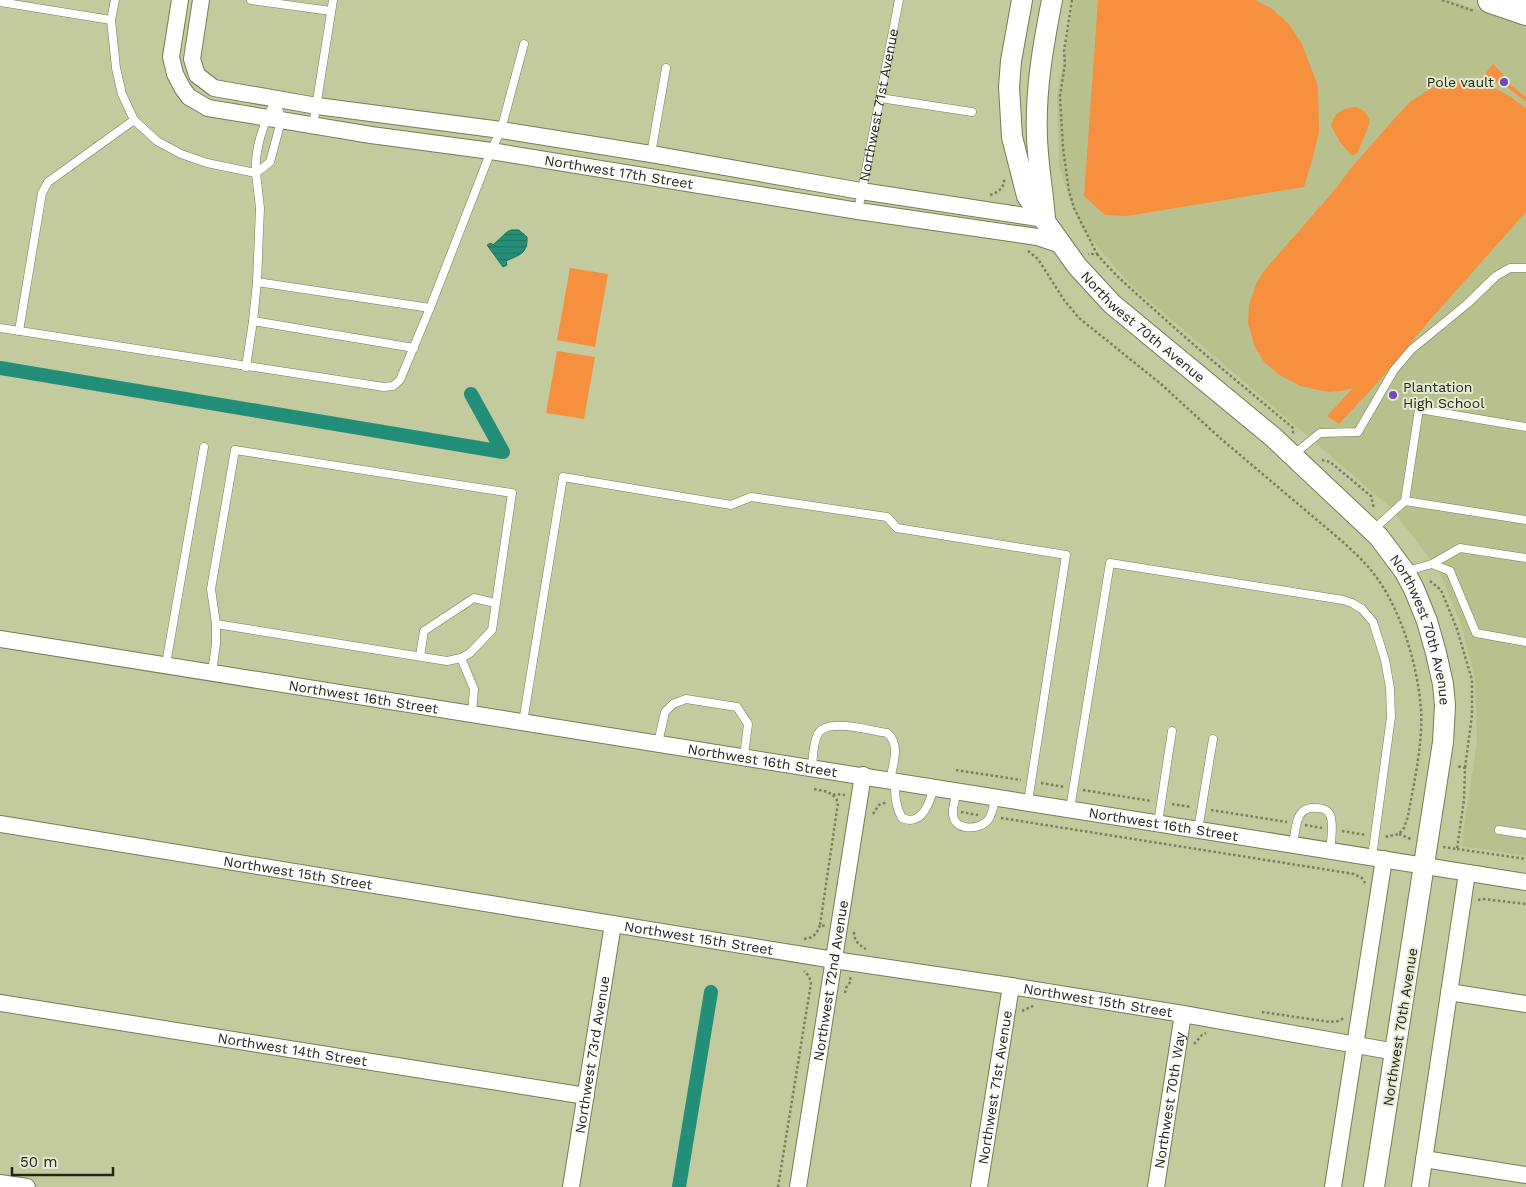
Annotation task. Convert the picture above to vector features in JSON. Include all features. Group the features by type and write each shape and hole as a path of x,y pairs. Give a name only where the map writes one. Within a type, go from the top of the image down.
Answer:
{"highway":[{"path":"1491,0 1526,12"}],"street":[{"path":"180,0 170,57 175,74 183,89"},
{"path":"197,75 192,59 201,0"},
{"name":"Northwest 70th Avenue","path":"1022,0 1011,61 1009,87 1012,137 1027,196 1077,266 1112,304 1293,455 1372,531 1405,572 1427,621 1443,684 1445,705 1443,742 1374,1187"},
{"name":"Northwest 70th Avenue","path":"1045,219 1044,192 1037,138 1038,88 1052,0"},
{"name":"Northwest 17th Street","path":"197,75 214,88 317,106 373,124 491,150 858,211 1022,235 1037,238 1064,249"},
{"name":"Northwest 17th Street","path":"183,89 189,97 208,108 273,120 313,126 373,124 500,130 651,154 861,192 1045,219"},
{"name":"Northwest 16th Street","path":"0,639 1526,882"},
{"name":"Northwest 72nd Avenue","path":"798,1187 842,961 863,775"},
{"name":"Northwest 15th Street","path":"0,824 842,961 1183,1014 1396,1052"},
{"path":"1333,1187 1354,1045 1378,858"},
{"path":"1420,1187 1467,873"},
{"name":"Northwest 73rd Avenue","path":"571,1187 613,924"},
{"name":"Northwest 71st Avenue","path":"978,1187 1011,986"},
{"path":"1449,992 1526,1004"},
{"name":"Northwest 14th Street","path":"0,1003 586,1096"},
{"name":"Northwest 70th Way","path":"1156,1187 1183,1014"},
{"path":"1424,1159 1526,1175"},
{"path":"0,1183 27,1187"}],"lane":[{"path":"115,0 110,20 116,68 122,94 134,120 157,141 181,154 207,163 256,173 270,162 276,99"},
{"path":"251,0 332,11"},
{"path":"313,126 333,0"},
{"name":"Northwest 71st Avenue","path":"858,211 899,0"},
{"path":"0,2 110,20"},
{"path":"0,328 246,367 384,387 393,386 400,380 414,348 500,130 524,44"},
{"path":"651,154 666,68"},
{"path":"183,89 197,75"},
{"path":"880,98 972,112"},
{"path":"246,367 257,282 260,208 255,158 273,120 276,99"},
{"path":"19,331 42,193 48,182 134,120"},
{"path":"1293,455 1320,433 1358,432 1394,370 1412,350 1467,304 1496,276 1510,268 1526,268"},
{"path":"257,282 430,308"},
{"path":"253,321 414,348"},
{"path":"1372,531 1405,501 1419,409 1526,427"},
{"path":"166,664 204,447"},
{"path":"212,672 216,644 216,624 211,589 235,450 512,493 492,630 470,653 461,658 447,661 216,624"},
{"path":"523,722 563,477 731,505 751,496 887,518 897,528 1066,555 1028,802"},
{"path":"1405,501 1526,520"},
{"path":"1405,572 1432,564 1460,548 1526,558"},
{"path":"1070,809 1110,563 1120,564 1343,600 1362,609 1373,622 1379,637 1390,688 1391,717 1375,836 1378,858"},
{"path":"1432,564 1450,571 1476,633 1526,642"},
{"path":"420,656 424,631 474,598 495,603"},
{"path":"461,658 474,689 472,714"},
{"path":"658,743 665,712 673,704 686,699 694,700 737,707 748,724 744,756"},
{"path":"812,767 817,734 824,727 834,725 887,733 893,738 896,746 893,780 896,802 902,818 914,820 925,811 930,802 934,787"},
{"path":"1158,823 1172,731"},
{"path":"1198,830 1213,739"},
{"path":"957,790 953,814 955,820 966,828 975,828 983,824 990,817 996,797"},
{"path":"1293,845 1297,824 1303,810 1310,807 1324,808 1331,815 1330,851"},
{"path":"1499,830 1526,834"}],"path":[{"path":"1064,249 1097,254 1074,208 1069,191 1063,148 1060,96 1064,70 1064,51 1072,0"},
{"path":"988,196 1001,190 1004,184 1004,177"},
{"path":"1004,184 1009,190 1015,214"},
{"path":"956,770 1332,830 1375,836 1392,836 1399,834 1404,828 1408,816 1420,735 1421,710 1412,660 1404,632 1391,602 1379,581 1343,542 1220,438 1161,384 1079,318 1064,300 1038,259 1028,252 1022,235"},
{"path":"1457,849 1464,800 1464,771"},
{"path":"833,795 841,795"},
{"path":"872,817 874,810 883,802 896,802"},
{"path":"954,811 1354,874 1362,878 1367,888"},
{"path":"1428,845 1526,858"},
{"path":"1475,902 1483,899 1526,904"},
{"path":"803,939 815,935 820,925"},
{"path":"854,931 856,941 865,949 871,950"},
{"path":"842,961 851,981"},
{"path":"778,1187 811,983 806,972 800,969"},
{"path":"844,995 846,988 854,979"},
{"path":"1021,1011 1038,1005"},
{"path":"1262,1012 1330,1022 1338,1021 1347,1013"}],"shaded area":[{"name":"Plantation High School","path":"1074,0 1450,0 1526,27 1526,856 1461,846 1477,742 1475,679 1461,624 1439,571 1391,508 1129,283 1082,229 1069,198 1059,166 1057,96"},
{"path":"1098,0 1255,0 1271,8 1289,24 1302,44 1318,86 1319,132 1304,187 1127,216 1105,215 1084,196"},
{"name":"Pole vault","path":"1493,64 1504,75 1502,78 1526,97 1526,102 1499,81 1496,83 1485,74"},
{"path":"1457,82 1494,88 1526,108 1526,212 1430,320 1379,381 1339,424 1327,416 1353,388 1329,392 1300,386 1278,374 1264,362 1254,345 1248,323 1249,305 1256,284 1263,272 1337,187 1351,168 1411,101 1431,88"},
{"path":"1355,107 1365,112 1370,122 1358,152 1355,155 1351,155 1340,142 1331,126 1332,121 1339,112"},
{"path":"570,268 608,274 595,347 557,340"},
{"path":"557,351 595,357 584,419 546,413"}],"water":[{"path":"511,230 519,230 527,237 527,243 522,253 506,261 507,265 503,267 487,245 491,243 493,245"}],"waterway":[{"path":"0,368 503,452 471,394"},
{"path":"679,1187 711,992"}],"place":[{"name":"Pole vault","path":"1504,82"},
{"name":"Plantation High School","path":"1393,395"}]}
